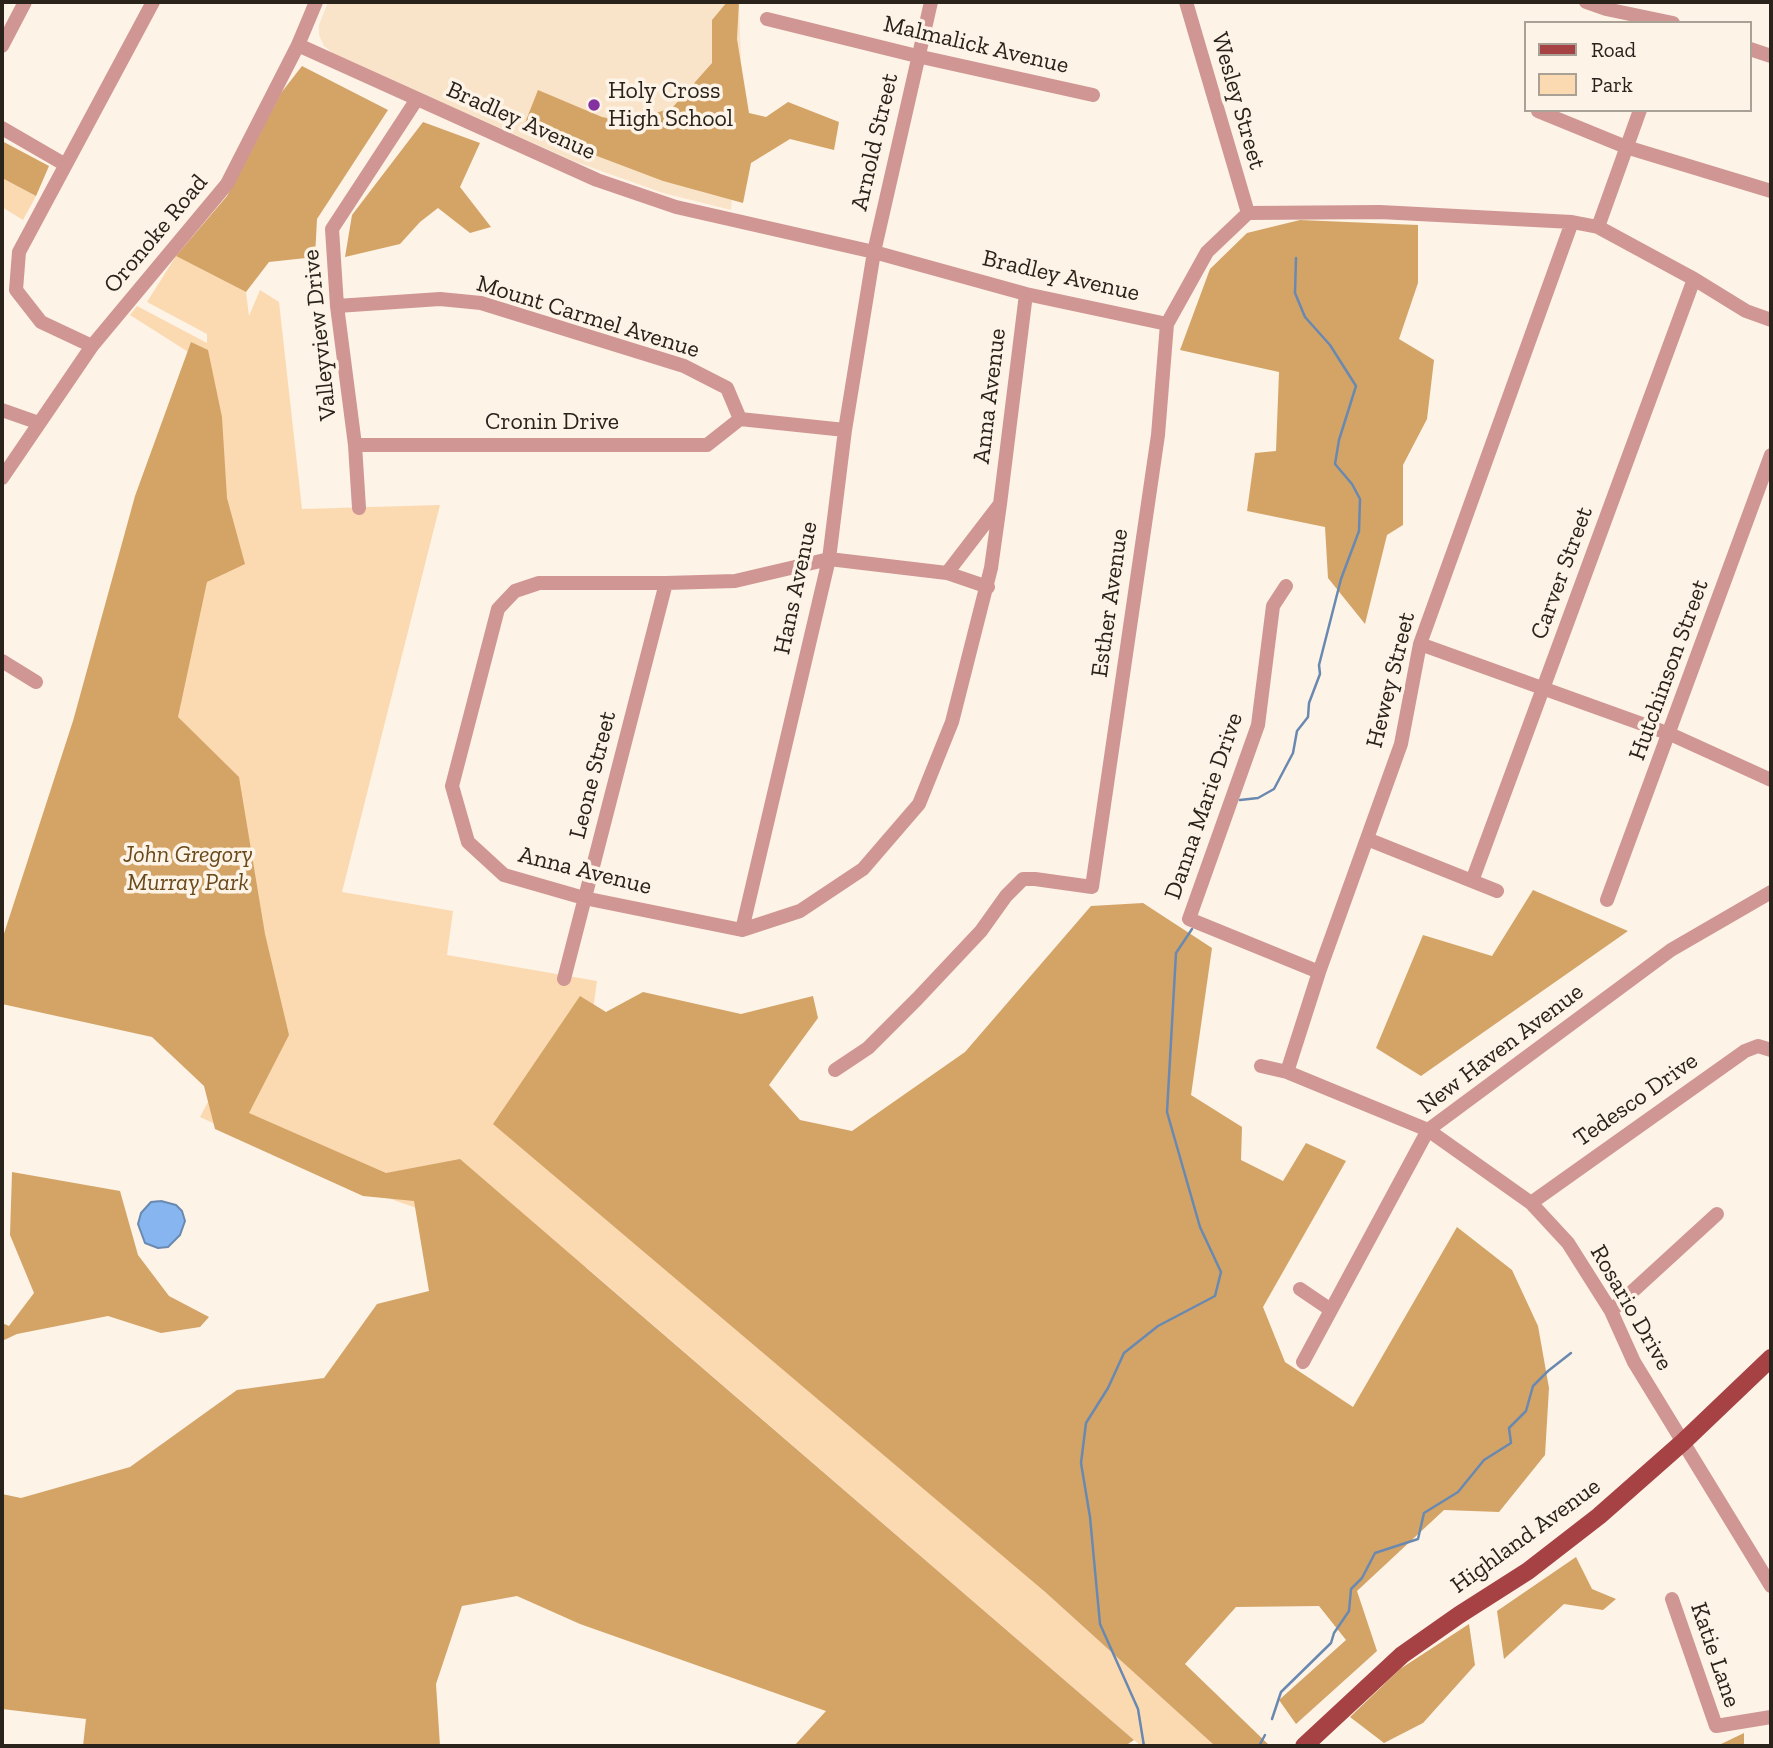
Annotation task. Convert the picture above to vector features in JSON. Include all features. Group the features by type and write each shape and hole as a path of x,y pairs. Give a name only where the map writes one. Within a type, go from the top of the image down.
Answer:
{"main road":[{"name":"Highland Avenue","path":"1304,1746 1402,1655 1552,1553 1614,1504 1771,1358"}],"street":[{"path":"2,46 25,2"},
{"path":"92,346 41,322 16,290 19,252 153,2"},
{"name":"Oronoke Road","path":"2,478 92,346 227,184 298,45 316,2"},
{"name":"Arnold Street","path":"874,252 931,2"},
{"name":"Wesley Street","path":"1185,2 1248,213"},
{"path":"1586,2 1663,21"},
{"name":"Malmalick Avenue","path":"767,19 1093,95"},
{"name":"Bradley Avenue","path":"298,45 597,180 676,207 874,252 1026,294 1167,324 1207,252 1248,213"},
{"path":"1752,50 1771,56"},
{"name":"Valleyview Drive","path":"359,508 355,445 337,306 332,229 417,99"},
{"path":"1540,112 1626,147 1771,191"},
{"path":"1598,227 1639,112"},
{"path":"2,128 64,164"},
{"path":"1248,213 1380,212 1572,222 1598,227 1746,311 1771,320"},
{"name":"Hewey Street","path":"1287,1072 1319,972 1401,744 1420,645 1572,222"},
{"name":"Hans Avenue","path":"741,930 829,559 845,430 874,252"},
{"name":"Carver Street","path":"1472,881 1693,279"},
{"name":"Anna Avenue","path":"988,587 947,573 829,559 735,581 539,583 515,592 498,609 452,786 468,842 504,876 584,898 741,930 800,911 863,869 919,804 952,722 988,587 1026,294"},
{"name":"Mount Carmel Avenue","path":"337,306 440,299 481,303 684,366 727,388 740,419"},
{"name":"Esther Avenue","path":"835,1070 868,1048 972,941 1012,890 1027,878 1092,887 1157,435 1167,324"},
{"path":"2,410 39,423"},
{"path":"740,419 845,430"},
{"name":"Cronin Drive","path":"355,445 707,445 740,419"},
{"name":"Hutchinson Street","path":"1607,900 1771,455"},
{"path":"947,573 1000,504"},
{"name":"Leone Street","path":"564,979 666,583"},
{"name":"Danna Marie Drive","path":"1286,586 1273,606 1258,725 1189,919 1319,972"},
{"path":"1420,645 1670,734 1771,780"},
{"path":"2,661 36,682"},
{"path":"1367,839 1497,891"},
{"name":"New Haven Avenue","path":"1303,1362 1429,1130 1671,950 1771,892"},
{"name":"Tedesco Drive","path":"1531,1203 1745,1051 1758,1046 1771,1050"},
{"name":"Rosario Drive","path":"1261,1066 1287,1072 1429,1130 1531,1203 1568,1243 1611,1311 1634,1362 1771,1586"},
{"path":"1611,1311 1717,1214"},
{"path":"1300,1289 1331,1310"},
{"name":"Katie Lane","path":"1672,1599 1716,1726 1771,1717"}],"shaded area":[{"name":"Holy Cross High School","path":"328,2 739,2 742,90 731,210 663,193 576,162 334,54 324,46 319,35 319,25"}],"green space":[{"path":"727,2 739,2 737,39 749,113 766,117 788,102 839,122 834,150 790,139 751,163 743,203 663,181 523,128 538,90 602,117 626,122 672,108 712,63 712,20"},
{"path":"302,66 388,110 317,219 315,257 269,262 246,292 176,256 227,196 281,93"},
{"path":"423,122 480,143 460,187 491,227 470,233 438,208 420,222 400,244 345,257 352,215"},
{"path":"2,141 49,166 36,196 2,178"},
{"path":"2,178 36,196 23,220 2,207"},
{"path":"1300,220 1418,225 1418,283 1399,339 1434,360 1427,419 1403,465 1403,525 1387,535 1365,624 1328,578 1325,527 1247,511 1255,453 1276,451 1279,372 1180,350 1210,269 1247,233"},
{"name":"John Gregory Murray Park","path":"176,256 246,292 249,316 260,290 279,302 302,509 440,505 342,892 453,911 447,955 597,981 588,1046 1044,1591 1215,1746 1141,1746 587,1268 334,1179 200,1117 244,1034 2,1003 2,939 193,355 130,315 137,306 207,343 207,334 147,302"},
{"path":"191,342 208,350 222,417 227,498 245,564 207,582 178,717 239,777 265,934 289,1035 249,1113 386,1173 460,1159 1134,1740 1125,1746 794,1746 826,1711 580,1624 517,1596 462,1606 436,1684 440,1746 83,1746 86,1719 2,1709 2,1494 21,1498 130,1467 237,1390 324,1378 377,1304 429,1291 414,1201 363,1196 215,1129 204,1086 152,1037 2,1004 2,940 73,721 135,496"},
{"path":"1533,890 1628,931 1421,1076 1376,1048 1423,935 1492,956"},
{"path":"1143,903 1212,948 1191,1095 1242,1127 1241,1160 1283,1181 1306,1143 1346,1161 1263,1307 1285,1362 1353,1407 1457,1227 1512,1270 1538,1326 1549,1388 1545,1455 1499,1512 1444,1510 1357,1591 1377,1651 1296,1724 1279,1700 1346,1640 1319,1606 1236,1607 1185,1664 1270,1746 1215,1746 1044,1591 493,1124 580,996 606,1012 643,992 741,1014 813,996 818,1018 769,1085 800,1120 852,1131 965,1052 1091,906"},
{"path":"12,1172 120,1191 138,1255 169,1296 209,1317 200,1327 161,1333 108,1316 17,1334 2,1341 2,1323 9,1326 34,1293 10,1235"},
{"path":"1576,1557 1592,1589 1616,1599 1603,1610 1564,1604 1504,1659 1497,1611"},
{"path":"1469,1624 1475,1665 1423,1723 1384,1743 1350,1717 1400,1669"},
{"path":"1744,1733 1744,1746 1718,1746 1719,1745"}],"water":[{"path":"161,1201 176,1205 182,1211 185,1221 180,1235 168,1247 158,1248 145,1243 138,1224 141,1213 151,1202"}],"waterway":[{"path":"1240,800 1258,798 1274,789 1293,753 1297,731 1308,717 1309,703 1320,674 1319,665 1341,579 1359,531 1360,499 1352,484 1335,464 1339,440 1356,386 1330,345 1305,317 1295,293 1296,258"},
{"path":"1144,1746 1138,1709 1100,1624 1090,1517 1081,1463 1086,1423 1108,1388 1124,1353 1158,1326 1215,1296 1221,1272 1200,1227 1167,1112 1176,953 1192,929"},
{"path":"1272,1719 1281,1692 1331,1643 1334,1633 1349,1611 1351,1589 1362,1578 1375,1553 1418,1539 1424,1513 1458,1492 1484,1460 1511,1443 1509,1428 1526,1411 1533,1386 1571,1353"},
{"path":"1259,1746 1265,1735"}],"place":[{"name":"Holy Cross High School","path":"594,105"}]}
